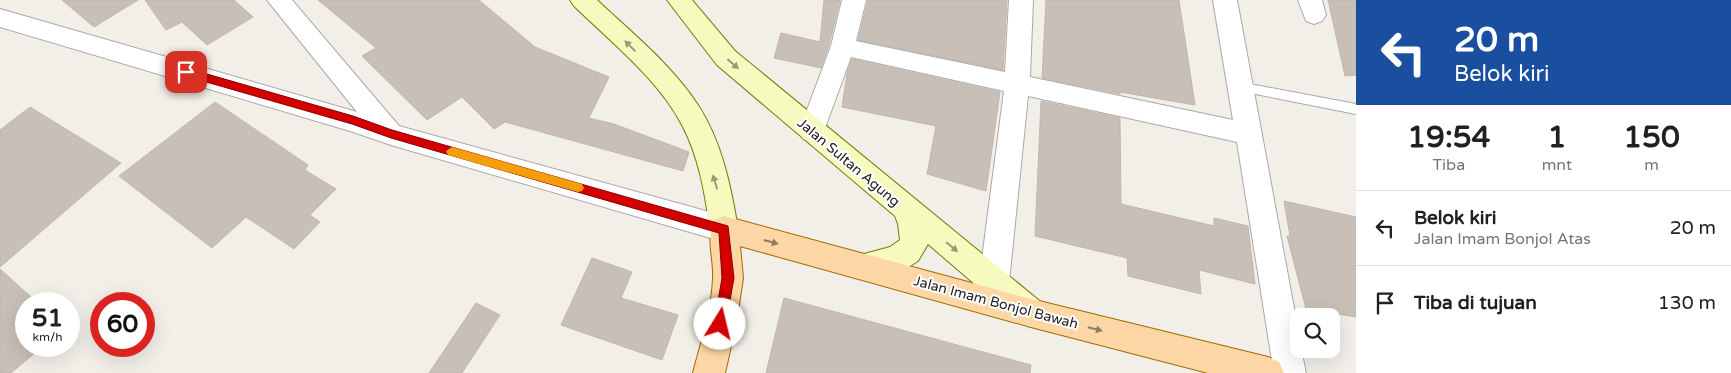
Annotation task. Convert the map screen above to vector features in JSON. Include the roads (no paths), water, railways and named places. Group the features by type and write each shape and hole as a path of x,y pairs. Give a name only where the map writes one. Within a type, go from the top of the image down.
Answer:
{"main road":[{"path":"582,0 666,81 690,115 706,150 724,229 728,278 710,373"},
{"name":"Jalan Sultan Agung","path":"679,0 707,32 726,58 1031,312"},
{"path":"707,32 708,0"},
{"path":"863,266 900,258 910,249 916,236 913,223 906,209"},
{"name":"Jalan Imam Bonjol Bawah","path":"724,229 1031,312 1268,373"}],"street":[{"path":"278,0 391,134"},
{"path":"812,131 843,46 854,0"},
{"path":"994,282 1017,84 1021,0"},
{"path":"1225,0 1290,373"},
{"path":"0,18 353,120 391,134 724,229"},
{"path":"843,46 871,54 1248,134"}],"lane":[{"path":"1239,87 1356,109"}]}
